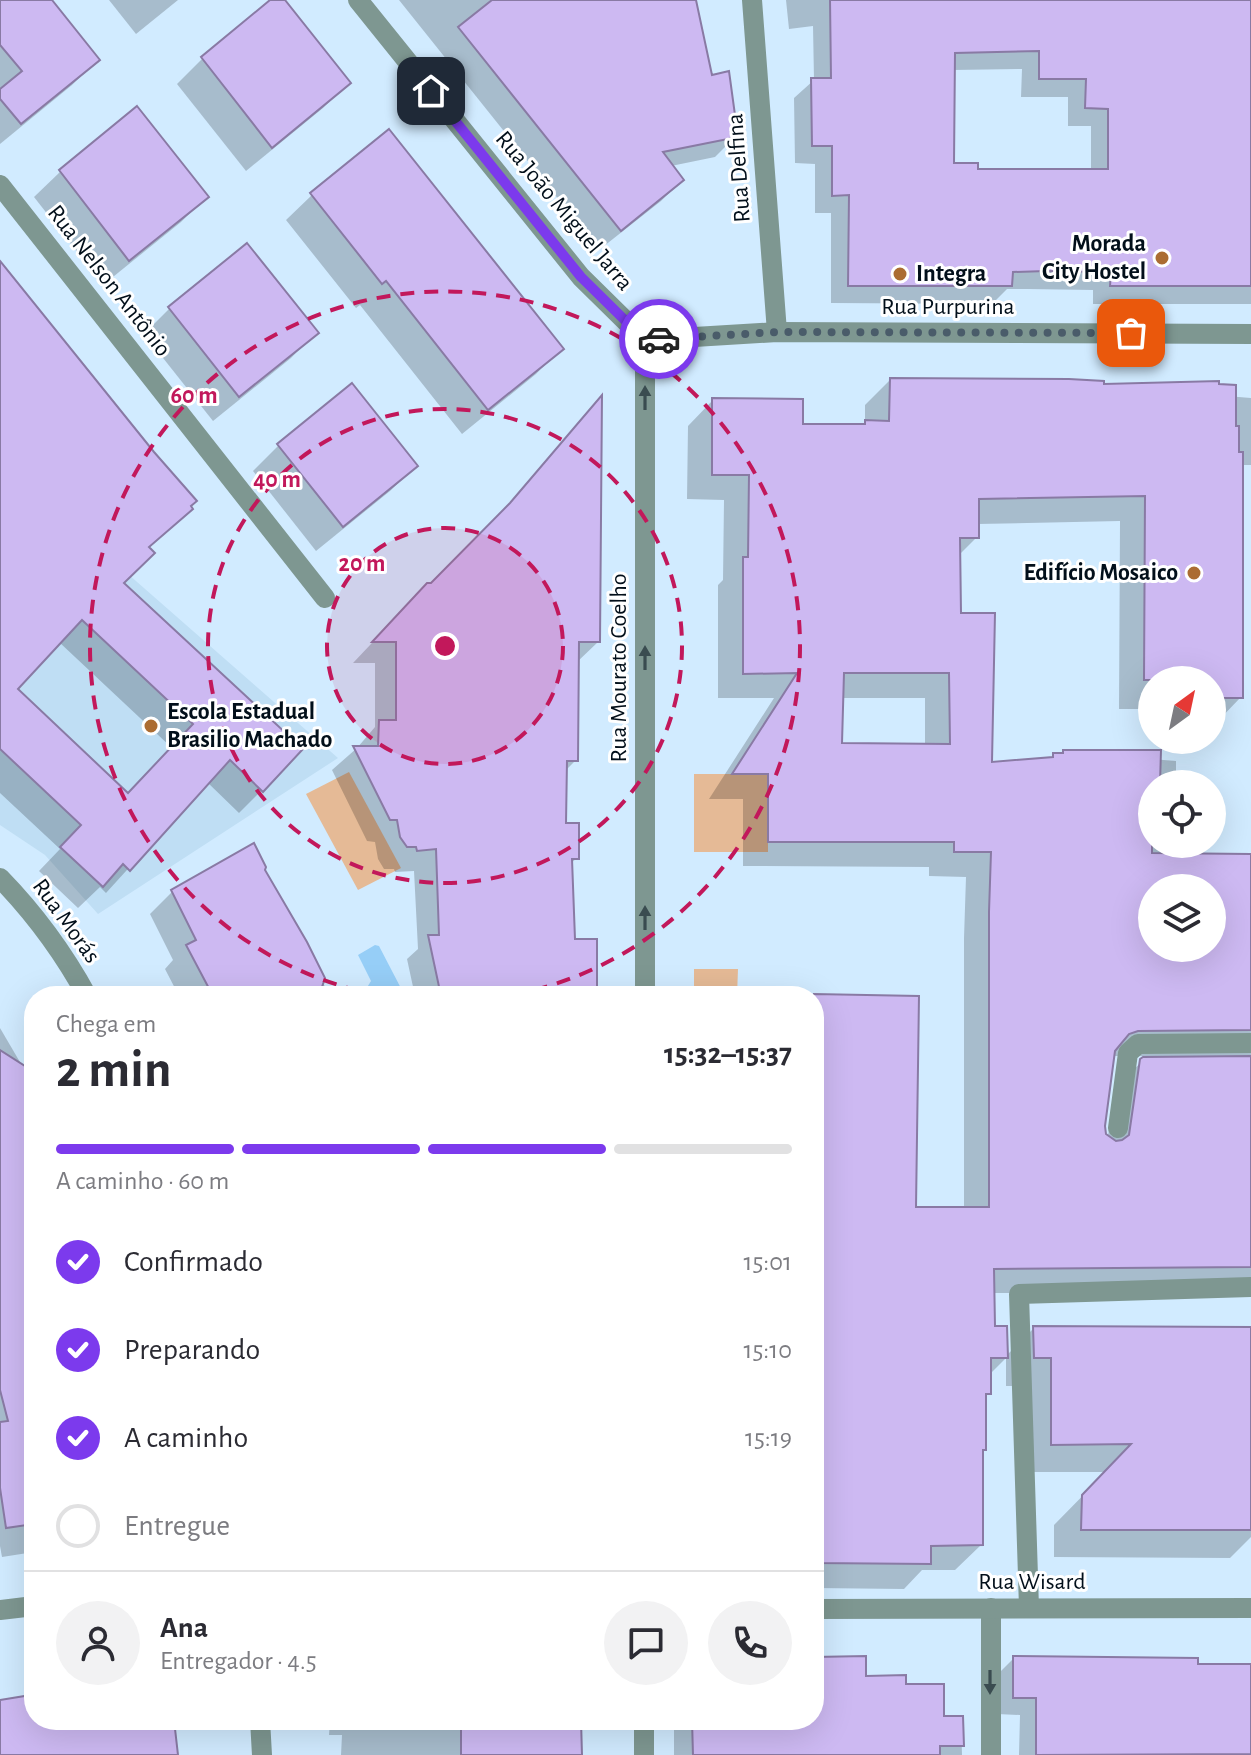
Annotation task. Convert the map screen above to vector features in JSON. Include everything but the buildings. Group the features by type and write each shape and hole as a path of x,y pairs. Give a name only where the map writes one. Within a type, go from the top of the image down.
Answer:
{"street":[{"name":"Rua João Miguel Jarra","path":"358,0 581,277 645,340"},
{"name":"Rua Delfina","path":"752,0 777,332"},
{"name":"Rua Nelson Antônio","path":"0,185 325,598"},
{"name":"Rua Purpurina","path":"645,340 777,332 1251,334"},
{"name":"Rua Mourato Coelho","path":"645,340 645,986"},
{"name":"Rua Morás","path":"0,878 34,913 82,986"},
{"path":"1118,1128 1131,1047 1138,1044 1251,1043"},
{"path":"1029,1608 1019,1294 1251,1287"},
{"path":"0,1610 24,1607"},
{"path":"991,1608 991,1755"},
{"name":"Rua Wisard","path":"824,1609 1251,1608"},
{"path":"261,1730 262,1755"},
{"path":"644,1730 644,1755"}],"shaded area":[{"name":"Escola Estadual Brasilio Machado","path":"31,489 338,758 98,914 45,855 0,825 0,524"},
{"path":"349,772 401,868 358,890 306,794"},
{"path":"694,774 768,774 768,852 694,852"},
{"path":"694,969 738,969 737,986 694,986"}],"water":[{"path":"375,945 379,946 400,986 368,986 371,981 358,955"}],"way so far":[{"path":"659,339 777,332 1131,333"}],"place":[{"name":"Morada City Hostel","path":"1162,258"},
{"name":"Integra","path":"900,274"},
{"name":"Edifício Mosaico","path":"1194,573"},
{"name":"Escola Estadual Brasilio Machado","path":"151,726"}],"route":[{"path":"431,91 581,277 645,340 659,339"}]}
